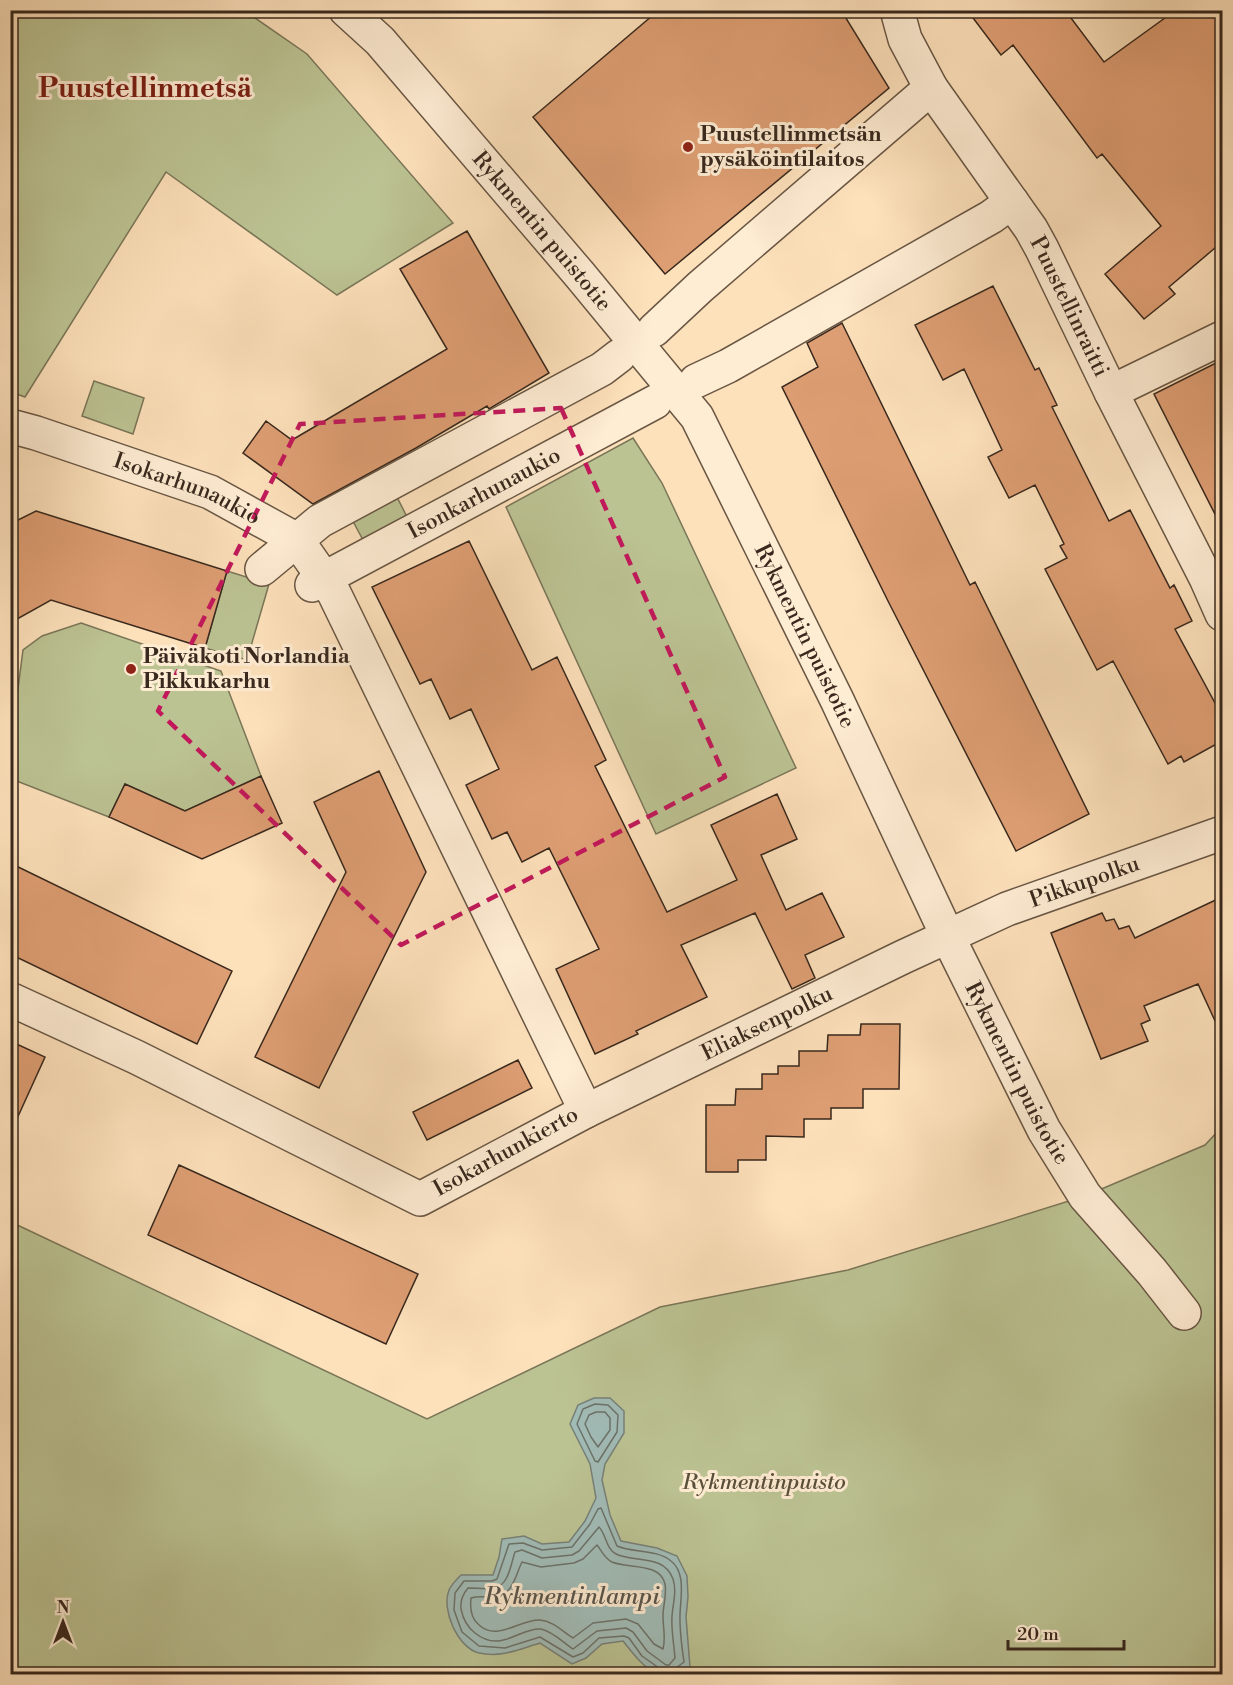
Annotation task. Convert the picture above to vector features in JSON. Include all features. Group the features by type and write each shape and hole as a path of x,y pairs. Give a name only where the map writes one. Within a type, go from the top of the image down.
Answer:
{"street":[{"name":"Rykmentin puistotie","path":"346,10 396,59 580,275 697,417 832,689 948,937 1044,1130 1084,1196 1152,1272 1184,1313"},
{"name":"Puustellinraitti","path":"897,10 905,39 931,88 1012,202 1042,249 1111,392 1214,574 1222,615"},
{"path":"654,330 700,287 931,88"},
{"path":"696,381 728,366 991,217 1012,202"},
{"path":"1111,392 1222,338"},
{"path":"262,569 320,521 602,369 619,356"},
{"name":"Isonkarhunaukio","path":"323,586 655,402"},
{"name":"Isokarhunaukio","path":"10,426 210,492 297,540 323,586"},
{"name":"Isokarhunkierto","path":"10,999 146,1063 420,1199 586,1112 323,586"},
{"name":"Pikkupolku","path":"948,937 1007,909 1222,834"},
{"name":"Eliaksenpolku","path":"586,1112 948,937"}],"highlighted area":[{"path":"561,408 725,777 401,945 158,711 300,424"}],"green space":[{"path":"11,10 245,11 307,54 453,223 337,295 166,172 25,397 11,392"},
{"path":"94,381 144,398 133,434 82,416"},
{"path":"633,438 662,483 796,768 656,834 506,507"},
{"path":"392,487 407,517 363,540 347,510"},
{"path":"227,571 269,584 247,660 205,648"},
{"path":"81,623 221,671 261,776 185,811 125,784 109,817 14,780 12,735 23,650 42,636"},
{"name":"Rykmentinpuisto","path":"1222,1127 1222,1674 11,1674 11,1222 427,1419 660,1307 848,1270 1085,1196 1205,1145"}],"water":[{"name":"Rykmentinlampi","path":"594,1398 610,1398 624,1411 624,1433 605,1464 602,1480 610,1515 621,1541 657,1548 677,1556 687,1576 686,1617 690,1667 678,1672 659,1674 644,1665 623,1641 602,1644 586,1658 572,1664 540,1643 503,1654 479,1653 464,1644 449,1617 447,1598 451,1586 461,1575 493,1575 502,1539 524,1536 542,1544 569,1542 585,1521 596,1498 590,1464 570,1424 578,1405"}],"building":[{"name":"Puustellinmetsän pysäköintilaitos","path":"659,10 841,10 889,88 665,274 533,117"},
{"path":"967,10 1065,10 1104,62 1176,10 1213,10 1222,24 1222,242 1169,287 1175,294 1144,319 1105,274 1161,226 1102,154 1097,158 1013,45 1001,55"},
{"path":"467,231 549,373 489,409 487,406 313,504 243,453 266,421 292,440 447,349 400,269"},
{"path":"993,286 1035,370 1039,368 1057,405 1052,407 1109,521 1130,510 1170,588 1174,585 1192,621 1175,629 1222,716 1222,741 1184,762 1181,756 1168,764 1113,661 1097,670 1045,569 1067,558 1060,546 1064,544 1035,485 1009,498 988,457 1002,450 964,369 943,380 915,325"},
{"path":"842,323 970,585 975,582 1089,814 1016,851 782,387 818,367 807,343"},
{"path":"1222,360 1222,528 1154,394"},
{"path":"36,511 227,571 205,648 51,600 10,623 10,524"},
{"path":"469,541 532,670 557,657 606,760 595,766 667,912 737,880 711,825 777,794 797,839 761,855 786,910 822,893 844,937 805,955 815,978 792,989 755,913 681,945 707,997 636,1031 638,1034 595,1054 556,969 599,949 549,848 522,862 507,832 492,839 466,785 499,769 471,709 450,719 431,679 420,684 372,587"},
{"path":"379,771 426,872 319,1088 255,1057 346,872 314,802"},
{"path":"261,776 282,823 202,859 109,817 125,784 185,811"},
{"path":"10,863 232,971 197,1044 10,954"},
{"path":"1222,897 1222,1036 1198,984 1144,1006 1150,1020 1141,1024 1148,1041 1101,1059 1051,933 1102,913 1106,921 1114,919 1119,929 1129,926 1135,938"},
{"path":"861,1024 900,1024 899,1089 863,1089 863,1108 831,1108 831,1119 804,1119 804,1137 766,1136 766,1160 738,1160 738,1172 706,1172 706,1105 735,1105 736,1089 762,1089 762,1074 778,1074 778,1066 799,1066 799,1051 827,1051 828,1035 860,1035"},
{"path":"10,1041 45,1057 10,1134"},
{"path":"518,1060 532,1088 427,1140 413,1112"},
{"path":"179,1165 418,1274 386,1344 148,1235"}],"place":[{"name":"Puustellinmetsän pysäköintilaitos","path":"688,147"},
{"name":"Päiväkoti Norlandia Pikkukarhu","path":"131,669"}],"district":[{"name":"Puustellinmetsä","path":"145,88"}]}
